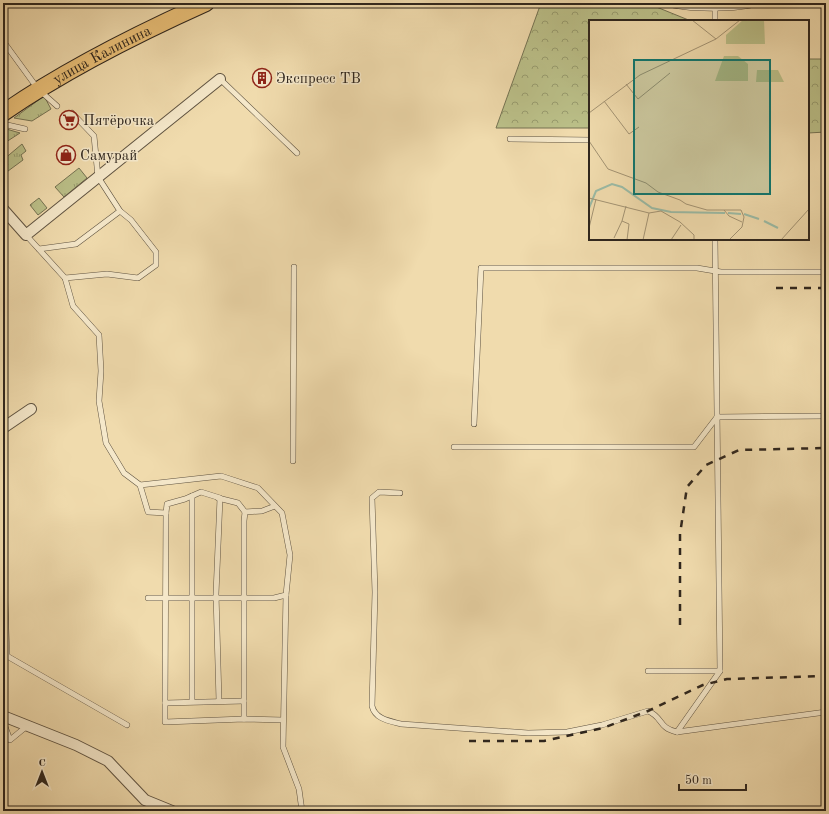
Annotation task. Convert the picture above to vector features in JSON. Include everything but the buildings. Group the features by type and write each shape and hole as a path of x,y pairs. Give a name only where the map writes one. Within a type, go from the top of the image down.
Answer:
{"main road":[{"name":"улица Калинина","path":"3,113 38,89 169,20 206,3"}],"street":[{"path":"3,209 26,235 220,79"},
{"path":"3,428 31,409"},
{"path":"3,716 76,745 108,762 145,800 172,811"}],"lane":[{"path":"666,3 678,7 694,5 715,7 758,3"},
{"path":"715,7 715,20"},
{"path":"3,41 38,89 57,106"},
{"path":"220,79 297,153"},
{"path":"65,278 107,274 138,278 156,265 156,252 131,220 120,211 98,177 94,136 72,113"},
{"path":"3,124 25,128"},
{"path":"510,139 589,140"},
{"path":"39,249 76,244 120,211"},
{"path":"26,235 65,278 73,306 99,335 101,371 99,401 106,443 124,473 140,485 148,512 166,513"},
{"path":"677,732 720,671 714,272 715,240"},
{"path":"293,461 294,267"},
{"path":"474,424 481,268 697,268 714,272 826,272"},
{"path":"717,417 826,416"},
{"path":"454,447 694,447 717,417"},
{"path":"140,485 221,476 258,488 282,513 290,555 286,595 283,747 299,789 302,811"},
{"path":"244,719 245,512 238,503 201,492 168,504 166,513 165,722 244,719 283,720"},
{"path":"400,493 379,492 372,498 375,592 372,706 377,715 387,721 401,724 536,732 567,732 602,725 648,711 655,714 664,728 677,732 826,712"},
{"path":"192,496 192,701"},
{"path":"216,497 220,498 216,598 218,701"},
{"path":"245,512 262,511 275,506"},
{"path":"3,574 4,573 7,656 127,725"},
{"path":"148,598 274,598 286,595"},
{"path":"648,671 720,671"},
{"path":"165,703 192,701 244,701"},
{"path":"3,721 10,740 28,725"}],"green space":[{"path":"541,3 652,3 654,6 689,20 589,20 589,128 496,128"},
{"path":"809,59 826,59 826,132 809,133"},
{"path":"44,96 51,109 32,121 14,118"},
{"path":"3,128 20,133 3,144"},
{"path":"22,144 26,151 21,155 23,160 4,174 3,160"},
{"path":"79,168 87,178 64,197 55,187"},
{"path":"39,198 47,208 38,215 30,205"}],"railway":[{"path":"776,288 826,288"},
{"path":"680,625 680,534 687,487 706,465 739,450 826,448"},
{"path":"469,741 544,741 603,728 648,711 703,685 727,679 826,676"}],"place":[{"name":"Экспресс ТВ","path":"262,78"},
{"name":"Пятёрочка","path":"69,120"},
{"name":"Самурай","path":"66,155"}]}
